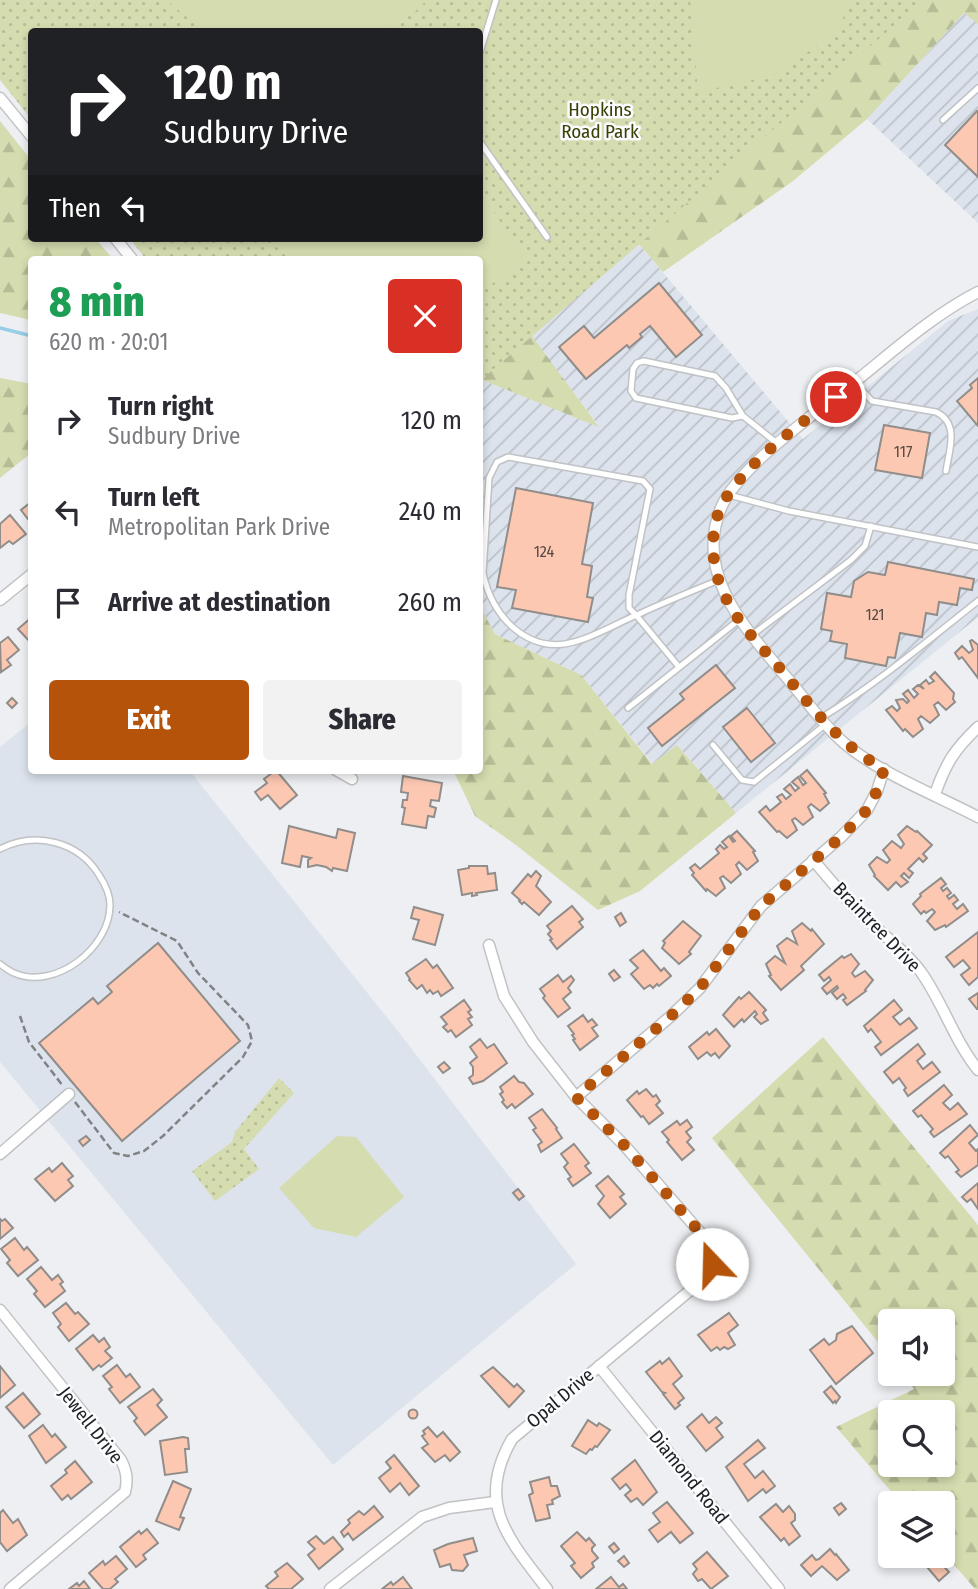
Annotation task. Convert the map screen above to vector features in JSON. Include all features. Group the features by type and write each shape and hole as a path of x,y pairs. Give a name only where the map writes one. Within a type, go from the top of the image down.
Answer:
{"street":[{"path":"0,98 28,132"},
{"path":"118,242 130,256"},
{"path":"978,292 942,313 744,474 720,510 713,539 715,569 724,595 752,635 844,744 884,769 978,817"},
{"path":"0,600 28,578"},
{"path":"934,794 946,764 978,727"},
{"path":"489,945 498,980 513,1012 576,1097 700,988 761,906 841,837 867,810 884,769"},
{"path":"343,774 352,779"},
{"name":"Braintree Drive","path":"813,860 859,912 896,944 920,970 933,989 960,1046 978,1070"},
{"path":"0,1154 69,1094"},
{"name":"Opal Drive","path":"547,1589 502,1525 495,1502 495,1488 502,1456 512,1439 705,1278 710,1271 712,1259 705,1238 625,1146 576,1097"},
{"name":"Jewell Drive","path":"0,1310 121,1460 127,1482 125,1492 10,1589"},
{"name":"Diamond Road","path":"599,1366 779,1589"},
{"path":"330,1589 422,1517 449,1508 495,1502"}],"lane":[{"path":"483,42 496,0"},
{"path":"943,120 978,88"},
{"path":"483,146 547,237"},
{"path":"743,416 732,418 636,398 631,391 633,369 637,363 645,361 715,376 726,388 743,416 778,444"},
{"path":"854,382 872,401 936,412 945,416 951,424 946,471"},
{"path":"483,559 489,478 497,462 508,457 643,481 650,489 629,595 629,607 679,667"},
{"path":"729,495 789,511 978,547"},
{"path":"752,635 851,560 864,546 871,526"},
{"path":"483,578 500,614 512,628 539,643 556,645 595,635 719,580"},
{"path":"713,745 742,780 754,782 824,721 875,684 978,601"},
{"path":"628,708 740,619"},
{"path":"0,849 22,840 50,841 77,850 93,864 105,885 110,907 108,922 93,948 68,968 53,975 37,977 15,974 0,964"}],"path":[{"path":"20,1016 29,1042 114,1153 128,1156 144,1151 163,1136 243,1057 252,1041 248,1025 198,973 177,941 110,907"}],"shaded area":[{"path":"965,12 978,24 978,223 867,119"},
{"path":"639,244 803,439 948,321 978,309 978,617 736,813 678,746 653,764 581,675 495,634 483,612 483,380 598,425 531,336"},
{"path":"28,724 28,774 192,774 401,1035 576,1264 333,1465 0,1062 0,747"}],"green space":[{"name":"Hopkins Road Park","path":"0,0 924,0 483,378 483,256 144,256 132,242 483,242 483,28 28,28 28,115 0,80"},
{"path":"166,0 427,0 417,10 386,28 203,28"},
{"path":"690,0 854,0 832,36 772,76 698,92"},
{"path":"903,0 978,0 978,24 964,13 867,119 793,181 663,272 639,244 532,336 599,427 483,380 483,299"},
{"path":"0,121 28,156 28,242 98,242 110,256 28,256 28,319 0,313"},
{"path":"483,196 528,262 483,289 483,256 287,256 272,242 483,242"},
{"path":"0,378 28,383 28,455 0,478"},
{"path":"483,612 495,634 581,675 652,764 677,745 736,813 640,891 598,910 475,816 455,774 483,774"},
{"path":"823,1037 978,1225 978,1589 975,1589 955,1566 955,1491 891,1491 879,1477 955,1477 955,1400 891,1400 914,1389 912,1386 955,1386 955,1309 878,1309 878,1342 712,1138"},
{"path":"279,1078 294,1093 244,1149 259,1169 215,1201 192,1171 232,1142 235,1132"},
{"path":"337,1136 356,1137 404,1197 356,1237 314,1228 279,1188"},
{"path":"878,1407 878,1476 836,1427"}],"building":[{"path":"978,112 978,177 945,145"},
{"path":"659,283 702,335 676,357 650,326 629,348 627,345 586,379 559,347 584,326 594,338"},
{"path":"978,378 978,426 957,401 972,388 970,385"},
{"path":"884,425 930,433 922,478 875,470"},
{"path":"516,488 593,503 582,564 592,566 587,597 593,598 588,622 512,608 516,590 497,587"},
{"path":"28,504 28,519 21,510"},
{"path":"10,515 26,534 13,544 9,541 0,548 0,524"},
{"path":"888,562 974,579 972,590 960,588 957,605 939,602 937,615 926,613 922,637 900,633 895,658 888,657 886,666 845,658 847,644 830,641 832,631 821,629 827,593 851,597 854,581 868,572 885,575"},
{"path":"28,620 28,640 18,629"},
{"path":"8,637 19,650 7,660 11,665 1,672 0,643"},
{"path":"972,640 978,645 978,678 962,657 959,659 955,653 962,646 969,653 973,650"},
{"path":"716,665 735,688 662,746 648,728 684,699 680,694"},
{"path":"935,672 954,693 955,702 946,710 938,702 934,705 939,715 930,723 921,716 918,719 923,729 913,737 905,729 903,731 886,710 892,706 897,711 900,708 896,700 903,699 907,703 909,701 903,694 908,690 914,698 918,694 913,689 918,685 924,689 920,685 926,680 929,684 934,681 930,677"},
{"path":"12,698 17,703 12,708 7,703"},
{"path":"747,708 775,743 751,762 723,727"},
{"path":"807,770 826,793 824,794 829,803 820,811 811,804 808,807 813,817 803,825 795,818 792,820 797,830 787,838 777,832 759,812 766,806 770,811 781,802 777,797 782,794 786,799 791,795 784,789 790,784 795,791 799,788 792,782 798,777 803,785 806,783 800,776"},
{"path":"271,774 279,774 297,795 280,809 268,795 261,800 255,792 267,783 264,779"},
{"path":"403,776 442,783 439,801 431,800 430,806 436,808 434,817 428,816 426,828 402,824 405,808 402,807 403,800 407,800 408,793 401,792"},
{"path":"289,826 336,838 338,829 355,833 347,871 333,868 332,871 317,865 308,867 308,860 311,858 302,856 300,867 282,863"},
{"path":"907,826 932,845 923,854 927,858 923,862 919,858 908,869 913,873 909,878 904,873 901,876 908,882 901,887 896,882 888,890 874,876 869,865 877,857 887,863 890,860 883,850 892,841 901,848 904,844 898,835"},
{"path":"737,831 755,851 753,852 758,861 747,870 739,862 736,865 741,874 731,883 723,876 720,878 725,888 716,896 707,889 706,891 692,875 694,873 690,868 695,864 700,869 719,853 716,849 720,845 724,849 727,847 722,842 729,836 735,841 731,836"},
{"path":"469,866 487,866 488,874 495,873 497,890 472,896 472,893 462,895 458,870"},
{"path":"536,871 541,876 536,886 551,902 539,915 524,902 522,904 512,893 528,874 531,877"},
{"path":"941,878 946,884 941,888 943,891 947,888 951,893 947,896 949,899 954,895 958,900 953,904 957,909 963,904 968,911 946,927 945,925 935,930 927,921 935,912 932,909 921,914 913,904 920,894"},
{"path":"572,906 583,919 579,922 583,927 557,949 550,940 552,939 548,934 551,931 547,926"},
{"path":"414,907 443,915 435,945 413,939 419,920 411,918"},
{"path":"621,913 626,922 620,926 615,917"},
{"path":"683,921 701,936 689,952 691,954 679,964 662,948 665,943 663,941"},
{"path":"802,923 811,931 812,929 824,944 801,966 804,970 781,990 769,976 771,975 766,964 775,956 785,963 777,946 787,938 797,944 792,931"},
{"path":"978,932 978,977 969,985 961,975 970,968 963,960 954,967 946,957"},
{"path":"158,943 240,1041 122,1141 39,1043 93,998 98,1004 112,992 107,986"},
{"path":"643,950 661,971 664,968 671,976 659,986 657,984 653,988 650,985 644,989 631,974 638,968 630,960"},
{"path":"851,954 859,964 852,973 855,977 865,971 873,980 866,991 847,1005 843,994 837,999 832,993 837,986 827,994 822,988 831,980 829,977 824,981 819,975 842,956 844,958"},
{"path":"426,959 433,968 437,965 453,988 441,996 438,991 433,994 430,990 427,993 422,985 417,989 406,973"},
{"path":"614,970 620,977 614,981 609,974"},
{"path":"558,975 563,982 571,976 574,980 568,988 571,992 563,999 570,1008 558,1017 543,998 545,996 540,989"},
{"path":"749,992 766,1010 763,1013 768,1020 761,1024 754,1017 757,1014 755,1011 734,1027 723,1015 739,997 741,999"},
{"path":"978,993 978,1009 977,1009 969,999"},
{"path":"464,1000 471,1010 468,1012 472,1017 468,1019 472,1025 456,1037 451,1030 448,1032 443,1027 447,1024 441,1017"},
{"path":"894,1000 902,1010 893,1017 900,1025 909,1018 917,1028 881,1055 875,1047 881,1042 871,1029 868,1032 864,1026"},
{"path":"583,1015 588,1022 592,1019 597,1025 592,1028 598,1036 580,1050 568,1026"},
{"path":"716,1029 730,1046 719,1058 715,1053 711,1056 707,1052 698,1059 689,1047 707,1032 709,1035"},
{"path":"480,1039 487,1048 494,1044 507,1063 483,1081 473,1084 469,1078 473,1075 470,1063 477,1057 470,1047"},
{"path":"918,1044 925,1054 917,1061 923,1069 932,1062 940,1072 908,1096 899,1078 893,1083 884,1072"},
{"path":"444,1062 450,1068 443,1073 438,1067"},
{"path":"514,1076 533,1094 515,1108 512,1104 507,1108 502,1102 504,1100 500,1094 503,1092 500,1087"},
{"path":"944,1085 952,1095 943,1103 950,1110 958,1103 967,1114 934,1137 930,1132 933,1129 921,1115 918,1117 913,1111"},
{"path":"646,1089 653,1097 656,1095 660,1101 656,1105 663,1113 649,1124 627,1100 637,1091 639,1094"},
{"path":"542,1109 562,1138 541,1152 538,1145 542,1142 533,1130 536,1128 529,1118"},
{"path":"687,1120 692,1127 686,1132 691,1138 687,1142 694,1150 682,1160 662,1132 677,1121 680,1125"},
{"path":"970,1125 978,1135 969,1143 976,1151 978,1149 978,1165 961,1177 948,1156 945,1158 940,1153"},
{"path":"86,1136 90,1140 83,1146 79,1141"},
{"path":"574,1144 589,1163 585,1166 591,1173 573,1186 564,1167 568,1163 561,1154"},
{"path":"62,1163 73,1176 68,1180 73,1186 55,1201 35,1179 49,1168 52,1172"},
{"path":"608,1176 624,1194 620,1197 626,1204 610,1218 598,1204 604,1196 596,1186"},
{"path":"978,1183 978,1209 971,1199 967,1202 962,1197"},
{"path":"518,1189 524,1196 519,1200 513,1193"},
{"path":"0,1219 5,1219 13,1228 0,1239"},
{"path":"15,1238 24,1250 27,1247 38,1260 18,1276 7,1263 10,1260 1,1249"},
{"path":"41,1267 52,1280 58,1275 65,1291 45,1307 34,1294 37,1291 27,1279"},
{"path":"66,1303 89,1324 69,1341 58,1327 61,1324 53,1313"},
{"path":"729,1313 738,1325 728,1333 735,1345 720,1350 717,1347 711,1351 698,1335"},
{"path":"852,1326 873,1353 836,1384 810,1350 824,1339 829,1345 836,1340 837,1334"},
{"path":"93,1335 99,1342 104,1338 110,1347 105,1351 112,1358 93,1370 76,1349"},
{"path":"669,1358 682,1376 673,1384 684,1398 675,1409 646,1372 660,1361 662,1364"},
{"path":"117,1365 126,1377 130,1374 140,1387 120,1403 103,1376"},
{"path":"0,1366 15,1385 0,1398"},
{"path":"493,1367 514,1387 517,1384 524,1391 509,1407 481,1376"},
{"path":"831,1386 840,1397 836,1403 824,1392"},
{"path":"153,1389 162,1400 157,1405 167,1417 145,1435 134,1421 137,1418 128,1407"},
{"path":"23,1393 40,1414 24,1428 6,1407"},
{"path":"413,1409 418,1414 413,1419 408,1414"},
{"path":"702,1414 709,1423 716,1417 722,1423 716,1428 723,1437 706,1451 687,1427"},
{"path":"588,1420 610,1430 597,1447 586,1454 572,1446"},
{"path":"43,1425 52,1437 55,1434 66,1447 46,1463 29,1436"},
{"path":"428,1427 437,1437 443,1432 460,1452 450,1461 445,1455 435,1462 422,1448 428,1444 422,1436"},
{"path":"188,1438 189,1449 185,1449 187,1472 165,1475 160,1441"},
{"path":"758,1440 765,1448 744,1464 755,1478 763,1471 775,1486 766,1493 763,1489 748,1501 726,1467"},
{"path":"394,1455 419,1486 409,1495 400,1483 390,1492 379,1478 391,1468 386,1462"},
{"path":"635,1460 657,1492 643,1505 637,1498 631,1502 625,1495 631,1490 626,1484 620,1489 612,1479"},
{"path":"75,1461 92,1482 71,1499 68,1495 62,1500 51,1486 67,1473 65,1470"},
{"path":"549,1477 551,1486 557,1486 560,1496 552,1500 553,1504 547,1505 550,1518 536,1521 529,1495 533,1493 530,1482"},
{"path":"173,1481 191,1489 180,1517 184,1518 179,1530 156,1521"},
{"path":"667,1502 693,1533 680,1543 671,1532 658,1542 649,1530 660,1522 653,1513"},
{"path":"841,1503 846,1509 839,1515 834,1508"},
{"path":"776,1504 783,1512 789,1506 795,1514 795,1520 791,1523 800,1536 789,1545 784,1538 781,1541 760,1517"},
{"path":"374,1506 383,1517 353,1540 348,1533 344,1537 341,1532 350,1523 348,1520 359,1511 364,1515"},
{"path":"3,1510 13,1523 18,1519 27,1535 7,1551 0,1542 0,1513"},
{"path":"147,1529 158,1543 143,1555 146,1559 136,1567 120,1547 139,1531 141,1534"},
{"path":"577,1532 586,1541 589,1538 595,1545 592,1551 598,1558 592,1563 594,1567 581,1578 571,1566 575,1563 561,1546"},
{"path":"316,1536 324,1544 333,1537 343,1549 319,1569 308,1555 315,1549 308,1542"},
{"path":"473,1538 477,1551 464,1555 468,1565 463,1571 452,1570 450,1564 440,1567 434,1550"},
{"path":"614,1543 619,1549 614,1553 609,1547"},
{"path":"830,1549 849,1570 837,1580 822,1566 811,1576 801,1565 812,1555 816,1560 819,1559"},
{"path":"707,1552 728,1576 711,1589 702,1579 698,1581 693,1574 697,1569 693,1564"},
{"path":"116,1556 127,1569 115,1579 118,1582 110,1589 103,1589 89,1573 103,1561 105,1565"},
{"path":"624,1556 629,1563 624,1567 618,1561"},
{"path":"287,1563 303,1579 291,1589 269,1589 266,1586 278,1576 275,1572"},
{"path":"928,1568 945,1568 949,1572 939,1581"},
{"path":"403,1577 412,1589 382,1589 391,1582 393,1585"},
{"path":"611,1577 619,1587 623,1584 627,1589 596,1589"},
{"path":"84,1581 90,1589 69,1589 77,1583 79,1586"}],"waterway":[{"path":"0,328 28,335"}],"route":[{"path":"712,1264 712,1253 705,1238 659,1183 576,1097 700,988 761,906 841,837 867,810 877,791 884,769 844,744 829,728 746,628 724,595 715,569 713,539 724,501 744,474 836,397"}]}
